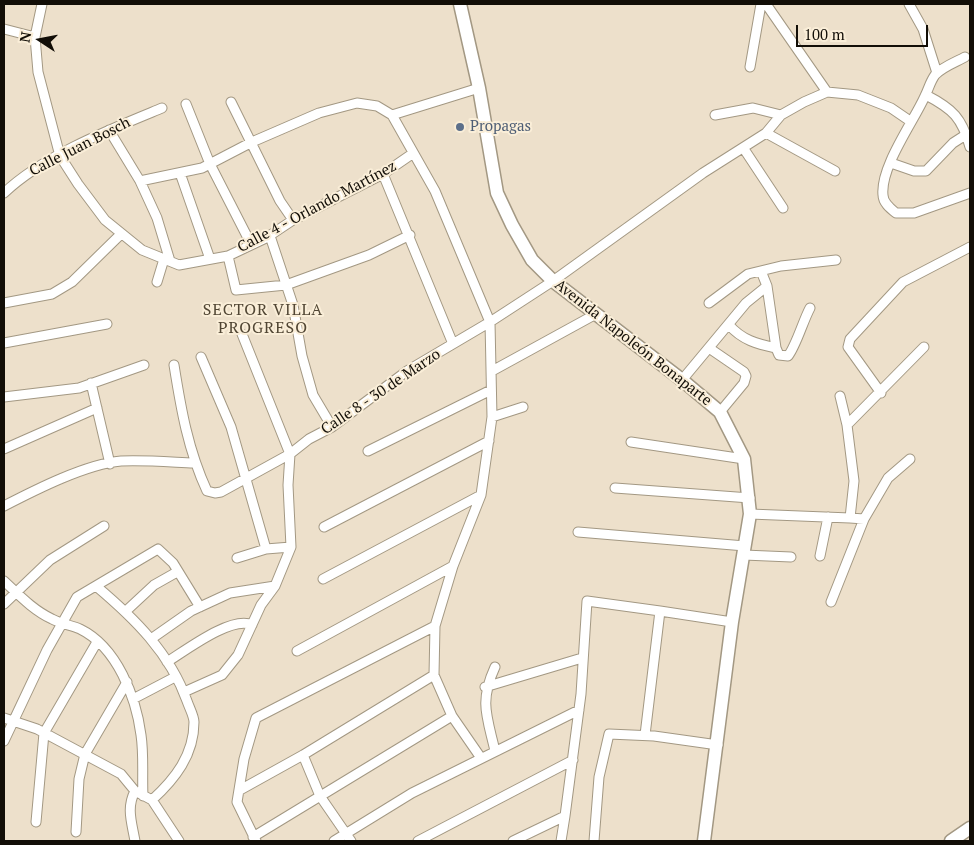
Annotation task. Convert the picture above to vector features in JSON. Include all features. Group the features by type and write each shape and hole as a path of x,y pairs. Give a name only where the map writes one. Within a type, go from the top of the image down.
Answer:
{"main road":[{"name":"Avenida Napoleón Bonaparte","path":"460,4 479,88 497,193 512,225 532,260 553,281 682,380 720,412 744,459 750,498 750,514 732,622 718,745 704,841"},
{"path":"951,841 970,828"}],"street":[{"name":"Calle 4 - Orlando Martínez","path":"42,4 35,37 38,72 60,156 104,220 136,248 179,265 228,256 270,236 292,220 383,174 412,154"},
{"path":"750,67 761,4"},
{"path":"766,4 827,92"},
{"path":"909,4 923,29 937,73"},
{"path":"4,29 35,37"},
{"path":"965,57 937,73 928,85 926,94 910,121 891,164 885,179 883,196 888,207 896,213 914,213 970,193"},
{"path":"392,115 479,88"},
{"path":"715,114 753,108 781,114 827,92 858,96 880,102 910,121"},
{"path":"926,94 946,105 960,120 967,134 970,147"},
{"path":"232,102 280,201 292,220"},
{"path":"140,181 180,174 210,164 252,142 319,113 357,103 377,106 392,115 412,154 435,191 490,322 492,417 481,495 453,566 435,626 434,675 452,716 482,758"},
{"path":"186,104 210,164 251,244"},
{"name":"Calle Juan Bosch","path":"4,193 22,176 110,130 162,108"},
{"name":"Calle 8 - 30 de Marzo","path":"194,463 208,491 215,494 290,454 309,439 332,427 406,371 490,322 553,281 703,172 766,133 781,114"},
{"path":"110,130 140,181 157,218 167,260 157,282"},
{"path":"766,133 835,171"},
{"path":"891,164 914,171 926,171 953,143 967,134"},
{"path":"744,148 783,208"},
{"path":"180,174 210,259"},
{"path":"383,174 410,235 453,344"},
{"path":"4,302 52,294 72,282 121,234"},
{"path":"228,256 236,290 286,285 369,254 410,235"},
{"path":"270,236 293,305 302,356 313,396 332,427"},
{"path":"881,392 848,347 850,339 903,282 970,247"},
{"path":"709,302 748,274 781,266 836,260"},
{"path":"761,271 767,286 776,348 779,355 788,356 793,350 798,332 810,308"},
{"path":"682,380 746,303 767,286"},
{"path":"492,371 596,314"},
{"path":"4,343 107,324"},
{"path":"729,325 753,343 776,348"},
{"path":"184,692 222,675 238,656 261,605 275,586 291,547 288,485 290,454 242,334"},
{"path":"847,426 924,347"},
{"path":"709,348 744,372 746,376 744,383 720,412"},
{"path":"201,357 232,427 266,549"},
{"path":"4,506 51,482 120,461 194,463 181,412 174,365"},
{"path":"4,397 70,389 144,366"},
{"path":"91,384 110,464"},
{"path":"368,451 491,390"},
{"path":"840,396 847,426 854,481 850,518"},
{"path":"492,417 523,407"},
{"path":"4,449 97,408"},
{"path":"324,526 488,441"},
{"path":"631,442 744,459"},
{"path":"831,602 864,519 888,478 910,459"},
{"path":"616,488 750,498"},
{"path":"323,579 481,495"},
{"path":"750,514 864,519"},
{"path":"820,556 828,517"},
{"path":"4,604 17,594 50,560 104,526"},
{"path":"578,532 745,550 791,557"},
{"path":"236,558 266,549 291,547"},
{"path":"4,742 8,719 77,597 158,549 173,563 200,607"},
{"path":"297,652 453,566"},
{"path":"126,611 154,586 177,572"},
{"path":"4,581 36,611 81,630 97,642 106,650 127,682 141,735 143,796"},
{"path":"96,586 126,611 151,639 184,692 194,721 185,761 172,781 130,801 129,811 135,841"},
{"path":"151,639 200,607 230,593 275,586"},
{"path":"561,841 579,710 587,601 732,622"},
{"path":"646,735 660,611"},
{"path":"167,662 212,634 240,623 252,625"},
{"path":"435,626 256,718 244,759 237,802 254,839 320,796 452,716"},
{"path":"36,822 44,733 97,642"},
{"path":"486,687 582,658"},
{"path":"495,667 486,687 484,700 495,751"},
{"path":"240,790 303,755 434,675"},
{"path":"132,699 175,676"},
{"path":"76,832 80,779 85,754 127,682"},
{"path":"334,841 412,793 579,710"},
{"path":"8,719 44,733 121,774 143,796 179,841"},
{"path":"594,841 599,777 609,734 646,735 718,745"},
{"path":"303,755 320,796 351,841"},
{"path":"418,841 573,760"},
{"path":"514,841 565,816"}],"place":[{"name":"Propagas","path":"460,127"}],"district":[{"name":"SECTOR VILLA PROGRESO","path":"263,319"}]}
